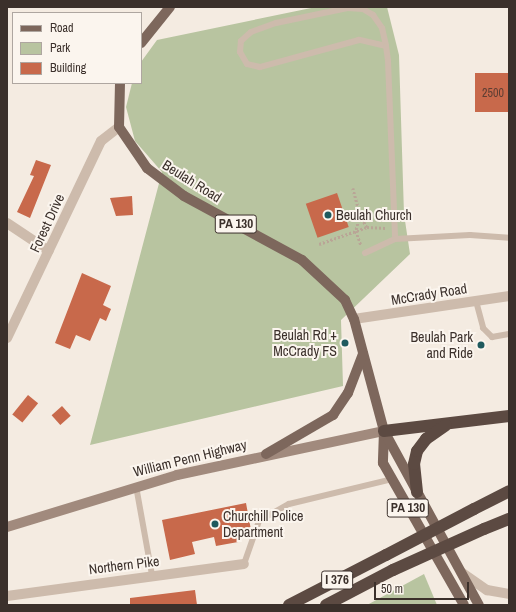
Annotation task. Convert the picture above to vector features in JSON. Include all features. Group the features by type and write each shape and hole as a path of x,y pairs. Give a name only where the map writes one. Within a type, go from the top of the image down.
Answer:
{"highway":[{"path":"384,431 509,416"},
{"path":"418,492 414,464 417,451 426,439 451,422"},
{"name":"I 376","path":"289,605 509,491"},
{"name":"I 376","path":"326,605 393,570 509,519"}],"main road":[{"path":"142,41 170,7"},
{"name":"Beulah Road","path":"120,84 120,127 139,160 156,177 314,269 340,293 354,319 384,431 479,605"},
{"path":"266,454 333,415 348,393 363,354"},
{"name":"Beulah Road","path":"384,431 383,463 464,605"},
{"name":"William Penn Highway","path":"7,527 136,486 266,454 384,431"}],"street":[{"name":"Forest Drive","path":"7,338 101,141 120,127"},
{"path":"7,223 49,251"},
{"name":"McCrady Road","path":"354,319 509,296"},
{"name":"Northern Pike","path":"7,596 152,575 244,564"},
{"path":"460,571 487,590 509,594"}],"lane":[{"path":"386,46 360,40 260,67 247,64 240,52 241,41 251,32 347,8 364,9 373,15 386,46 395,240"},
{"path":"364,253 395,240 470,236 509,238"},
{"path":"476,301 483,328 492,337 509,334"},
{"path":"244,564 258,521 289,504 392,479"},
{"path":"136,486 152,575"}],"path":[{"path":"353,188 360,215 367,226"},
{"path":"360,215 356,231 364,253"},
{"path":"319,244 367,226 395,229"}],"green space":[{"path":"316,7 387,7 399,55 404,214 410,254 341,320 343,386 90,445 162,172 135,141 126,107 132,84 142,84 142,61 157,40"},
{"path":"424,574 437,605 367,605"}],"building":[{"path":"475,73 509,73 509,112 475,112"},
{"path":"36,160 51,165 30,218 17,212 34,176 30,175"},
{"name":"Beulah Church","path":"337,193 349,227 318,238 306,204"},
{"path":"132,196 133,215 116,216 110,198"},
{"path":"82,273 111,286 103,305 111,309 106,321 100,318 90,341 76,335 70,349 55,343"},
{"path":"28,395 38,403 22,423 12,414"},
{"path":"62,406 71,416 60,425 52,415"},
{"path":"246,503 251,530 236,533 238,542 216,546 214,537 192,542 195,554 170,560 162,520"},
{"path":"195,590 197,605 130,605 130,598"}],"place":[{"name":"Beulah Church","path":"328,215"},
{"name":"Beulah Rd + McCrady FS","path":"345,343"},
{"name":"Beulah Park and Ride","path":"481,345"},
{"name":"Churchill Police Department","path":"215,524"}]}
